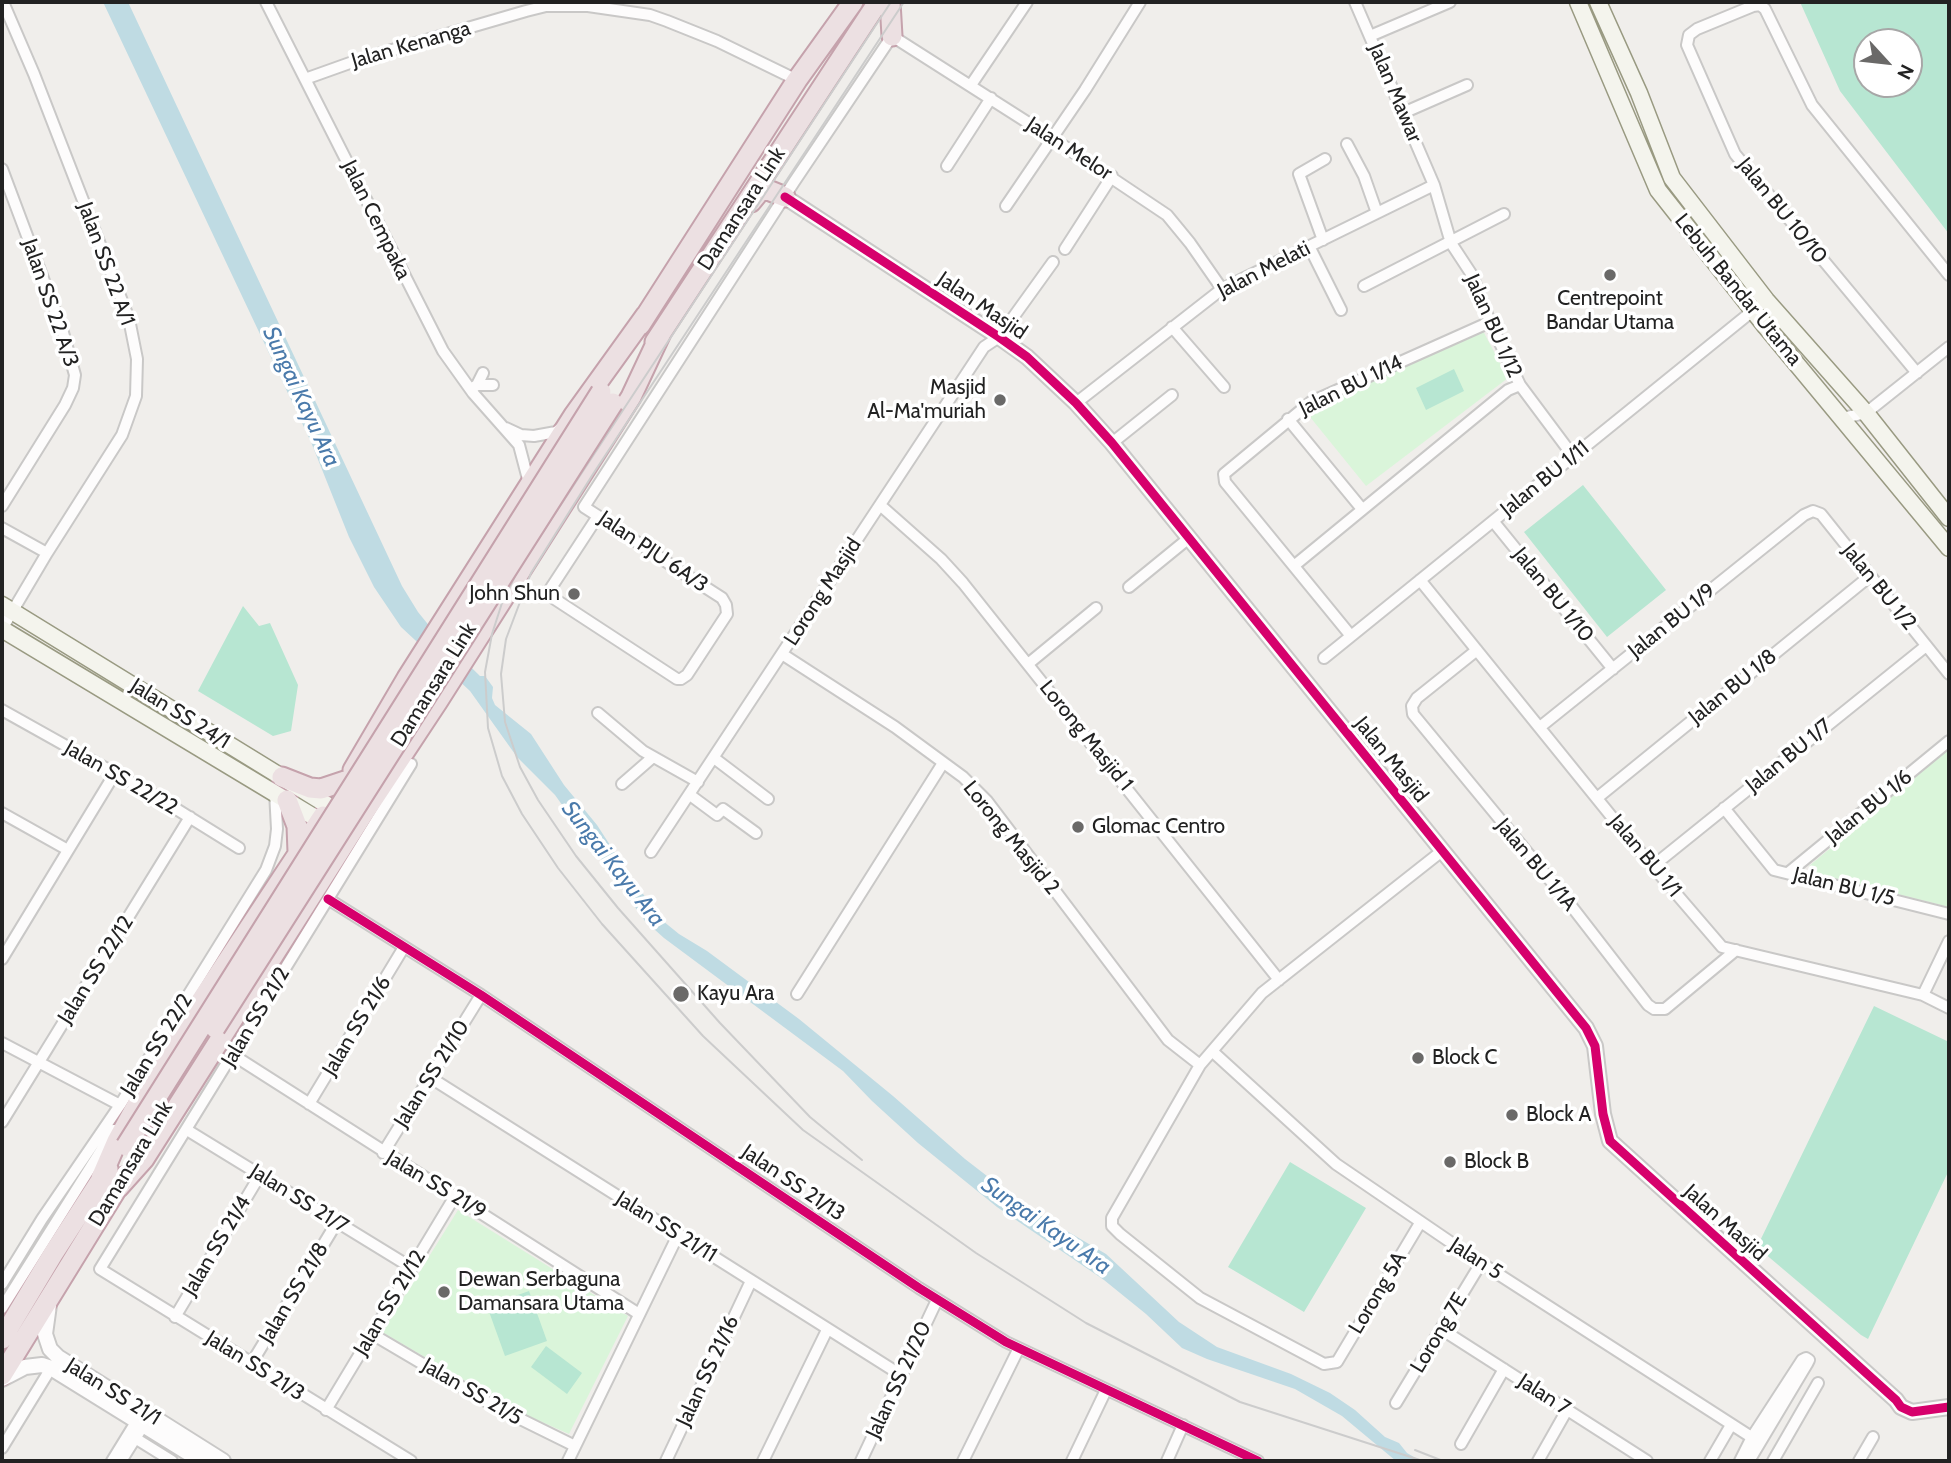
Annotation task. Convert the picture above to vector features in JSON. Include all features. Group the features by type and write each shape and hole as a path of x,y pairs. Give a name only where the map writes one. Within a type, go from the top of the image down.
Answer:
{"highway":[{"name":"Damansara Link","path":"2,1377 118,1188 131,1150 607,397 646,315 797,80 853,2"},
{"name":"Damansara Link","path":"607,397 661,332 878,2"},
{"path":"890,2 892,37"},
{"path":"733,223 760,191 776,191 785,197"},
{"path":"101,1178 117,1141 160,1063 325,814 407,678 574,415 646,315"},
{"path":"118,1188 144,1158 475,643 631,397 661,332"},
{"path":"360,757 359,772 365,783 378,785 384,782"},
{"path":"298,852 297,826 282,790 321,789 345,781"},
{"path":"270,895 288,884 299,886 305,896 302,914"},
{"name":"Damansara Link","path":"2,1339 101,1178 131,1150"}],"main road":[{"name":"Lebuh Bandar Utama","path":"1579,2 1658,190 1752,311 1949,548"},
{"name":"Lebuh Bandar Utama","path":"1598,2 1639,93 1672,178 1766,300 1866,413 1949,518"},
{"path":"1608,25 1615,2"},
{"name":"Jalan SS 24/1","path":"7,608 282,790 325,814"},
{"name":"Jalan SS 24/1","path":"2,629 353,831"}],"street":[{"name":"Jalan SS 22 A/1","path":"2,629 7,608 47,553 122,435 136,396 137,359 129,318 3,2"},
{"name":"Jalan Cempaka","path":"266,2 443,351 519,445 529,485"},
{"path":"971,85 1027,2"},
{"path":"1006,206 1140,2"},
{"name":"Jalan Mawar","path":"1355,2 1434,185"},
{"path":"1370,36 1450,2"},
{"name":"Jalan BU 10/10","path":"1917,373 1735,154 1687,45 1689,35 1697,29 1753,6 1760,5 1765,9 1812,106 1949,275"},
{"name":"Jalan Kenanga","path":"305,79 361,59 526,11 546,6 588,6 650,15 667,21 717,41 797,80"},
{"path":"785,197 892,37"},
{"name":"Jalan Melor","path":"892,37 1112,176 1167,215 1222,289"},
{"path":"1403,113 1467,85"},
{"path":"947,166 991,98"},
{"path":"1347,144 1364,176 1377,213"},
{"path":"1323,240 1299,174 1325,159"},
{"name":"Jalan SS 22 A/3","path":"2,169 62,329 75,375 73,388 65,405 2,506"},
{"path":"1065,249 1112,176"},
{"name":"Jalan Melati","path":"1076,403 1222,289 1434,185"},
{"name":"Jalan BU 1/12","path":"1434,185 1451,243 1472,275 1490,322 1520,386 1573,456"},
{"name":"Jalan Masjid","path":"785,197 999,337 1027,357 1076,403 1112,443 1592,1037 1610,1141 1901,1407 1909,1411 1949,1407"},
{"name":"Jalan PJU 6A/3","path":"598,516 547,594 677,679 681,679 687,675 727,614 726,605 722,598 598,516 584,507 785,197"},
{"path":"1364,286 1504,215"},
{"path":"1309,246 1341,310"},
{"name":"Lorong Masjid","path":"651,852 984,347 999,337 1053,262"},
{"name":"Jalan BU 1/11","path":"1324,658 1766,300"},
{"name":"Jalan BU 1/14","path":"1351,636 1226,482 1224,474 1311,402 1490,322"},
{"path":"1172,327 1224,387"},
{"path":"1842,418 1866,413 1949,347"},
{"path":"474,387 482,373"},
{"path":"474,387 493,385"},
{"path":"1294,565 1508,390 1520,386"},
{"path":"1112,443 1172,395"},
{"path":"1859,437 1866,413"},
{"path":"504,426 522,435 547,434 562,428 574,415"},
{"path":"1288,419 1362,509"},
{"name":"Lorong Masjid 1","path":"880,505 941,559 1028,664 1279,980"},
{"name":"Jalan BU 1/2","path":"1804,515 1813,511 1821,514 1949,674"},
{"name":"Jalan BU 1/9","path":"1540,727 1804,515"},
{"name":"Jalan BU 1/10","path":"1493,521 1613,669"},
{"path":"2,528 47,553"},
{"path":"1129,587 1189,538"},
{"name":"Jalan BU 1/8","path":"1597,798 1870,576"},
{"name":"Jalan BU 1/1","path":"1420,580 1722,947 1923,995 1949,1008"},
{"path":"1028,664 1096,608"},
{"name":"Jalan BU 1/7","path":"1653,866 1926,646"},
{"name":"Jalan BU 1/1A","path":"1477,650 1417,698 1412,706 1413,713 1648,1005 1654,1009 1665,1009 1736,950"},
{"name":"Lorong Masjid 2","path":"782,653 895,727 963,777 986,801 1168,1040 1200,1065"},
{"name":"Jalan SS 22/22","path":"2,710 115,773 239,848"},
{"path":"598,713 653,757 698,782"},
{"name":"Jalan BU 1/6","path":"1788,873 1949,741"},
{"path":"622,784 653,757"},
{"path":"713,758 768,799"},
{"path":"797,994 943,763"},
{"name":"Jalan SS 21/2","path":"100,1269 411,764"},
{"path":"2,959 115,773"},
{"name":"Jalan SS 22/2","path":"2,1284 42,1219 120,1105 266,870 275,846 282,790"},
{"path":"690,794 717,816 723,809 756,833"},
{"name":"Jalan BU 1/5","path":"1724,808 1774,870 1949,914"},
{"path":"2,813 68,850"},
{"name":"Jalan SS 22/12","path":"2,1122 190,817"},
{"path":"1200,1065 1262,993 1442,851"},
{"name":"Jalan SS 21/13","path":"328,899 481,995 937,1300 1018,1350 1258,1461"},
{"path":"1923,995 1949,941"},
{"name":"Jalan SS 21/6","path":"309,1104 404,947"},
{"name":"Jalan SS 21/10","path":"383,1153 481,995"},
{"path":"2,1043 120,1105"},
{"name":"Jalan 5","path":"1212,1051 1336,1164 1420,1223 1755,1439"},
{"name":"Jalan SS 21/9","path":"233,1055 639,1314"},
{"path":"2,1308 129,1105 160,1063"},
{"name":"Lorong 5A","path":"1200,1065 1112,1217 1112,1226 1200,1298 1324,1364 1337,1362 1420,1223"},
{"name":"Jalan SS 21/11","path":"431,1078 901,1375"},
{"name":"Jalan SS 21/7","path":"187,1130 412,1268"},
{"name":"Jalan SS 21/4","path":"175,1317 260,1175"},
{"name":"Jalan SS 21/12","path":"326,1410 455,1196"},
{"name":"Jalan SS 21/8","path":"251,1364 337,1222"},
{"path":"568,1461 678,1235"},
{"name":"Lorong 7E","path":"1396,1403 1481,1263"},
{"name":"Jalan SS 21/3","path":"100,1269 411,1461"},
{"name":"Jalan SS 21/16","path":"666,1461 751,1281"},
{"name":"Jalan SS 21/1","path":"51,1297 45,1334 50,1349 58,1357 223,1461"},
{"name":"Jalan SS 21/20","path":"861,1461 937,1300"},
{"name":"Jalan 7","path":"1441,1329 1647,1461"},
{"path":"763,1461 827,1330"},
{"name":"Jalan SS 21/5","path":"372,1334 494,1406 575,1446"},
{"path":"963,1461 1018,1350"},
{"path":"1740,1461 1755,1439 1809,1360 1806,1358 1802,1360 1755,1439 1749,1461"},
{"name":"Jalan SS 21/1","path":"2,1377 25,1367 42,1365 51,1368 138,1429 201,1461"},
{"path":"2,1448 51,1368"},
{"path":"1461,1444 1504,1369"},
{"path":"1773,1461 1818,1382"},
{"path":"1072,1461 1106,1390"},
{"path":"1896,1400 1913,1405 1949,1401"},
{"path":"1538,1461 1567,1410"},
{"path":"1710,1461 1731,1424"},
{"path":"1167,1461 1183,1425"},
{"path":"112,1461 138,1429"},
{"path":"121,1461 138,1429"},
{"path":"138,1429 172,1461"},
{"path":"1859,1461 1873,1437"},
{"path":"1622,1461 1629,1450"}],"green space":[{"path":"1800,2 1949,2 1949,234 1840,91"},
{"path":"1483,331 1508,378 1366,486 1306,412"},
{"path":"1454,369 1464,391 1426,410 1416,388"},
{"path":"1583,485 1666,590 1607,637 1524,532"},
{"path":"243,606 259,626 270,623 298,685 291,731 273,736 198,691"},
{"path":"1949,749 1949,907 1810,872 1809,866"},
{"path":"1874,1006 1949,1042 1949,1170 1868,1339 1757,1247"},
{"path":"1290,1162 1366,1208 1304,1312 1228,1267"},
{"path":"458,1210 628,1316 569,1434 517,1411 382,1332"},
{"path":"529,1291 547,1341 505,1356 487,1306"},
{"path":"546,1346 582,1373 567,1394 531,1367"}],"water":[{"name":"Sungai Kayu Ara","path":"103,2 128,2 402,586 431,628 480,676 485,676 493,687 492,698 495,705 531,734 564,785 597,825 663,921 799,1019 965,1159 1031,1210 1106,1254 1179,1322 1217,1347 1291,1374 1330,1393 1355,1410 1385,1437 1399,1443 1407,1453 1421,1461 1396,1461 1342,1416 1295,1389 1182,1348 1104,1280 997,1207 918,1143 843,1071 645,921 555,795 517,757 470,691 401,627 374,587 349,537 311,442"}],"tram line":[{"path":"891,2 518,570 502,603 492,634 485,672 488,728 502,776 522,814 558,868 602,924 703,1036 803,1130 976,1253 1086,1323 1240,1402 1423,1461"},
{"path":"862,1160 810,1117 720,1023 618,908 576,856 538,800 520,767 505,722 501,674 506,639 531,573 593,474 904,2"},
{"path":"1415,1450 1443,1461"}],"cycle path":[{"path":"785,197 999,337 1027,357 1076,403 1112,443 1586,1028 1595,1046 1603,1114 1610,1141 1901,1407 1912,1412 1949,1407"},
{"path":"328,899 481,995 919,1288 1006,1342 1258,1461"}],"place":[{"name":"Centrepoint Bandar Utama","path":"1610,275"},
{"name":"Masjid Al-Ma'muriah","path":"1000,400"},
{"name":"John Shun","path":"574,594"},
{"name":"Glomac Centro","path":"1078,827"},
{"name":"Kayu Ara","path":"681,994"},
{"name":"Block C","path":"1418,1058"},
{"name":"Block A","path":"1512,1115"},
{"name":"Block B","path":"1450,1162"},
{"name":"Dewan Serbaguna Damansara Utama","path":"444,1292"}]}
